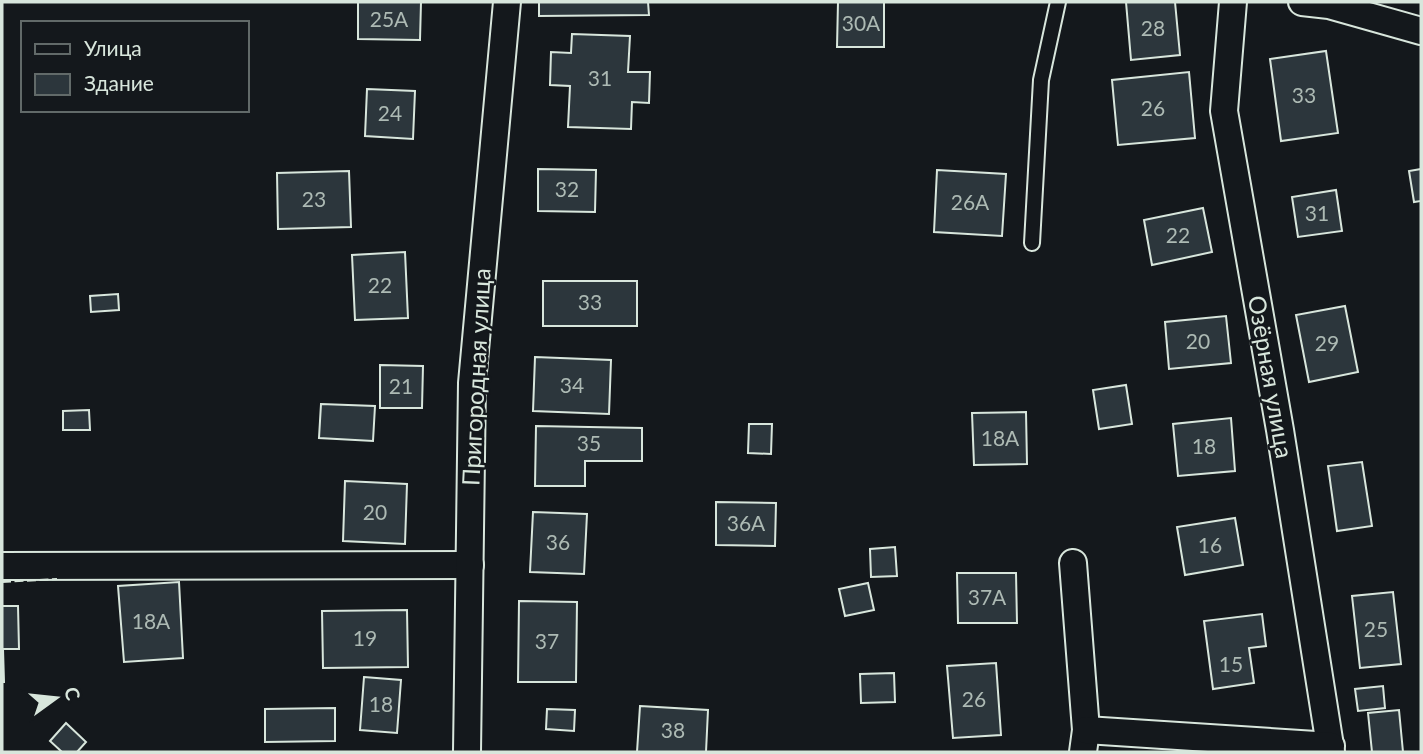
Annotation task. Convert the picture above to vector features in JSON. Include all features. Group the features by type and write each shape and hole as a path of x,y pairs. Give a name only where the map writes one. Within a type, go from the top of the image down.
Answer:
{"street":[{"name":"Пригородная улица","path":"467,752 472,383 507,2"},
{"name":"Озёрная улица","path":"1233,2 1224,111 1280,430 1331,749"},
{"path":"1302,2 1329,3 1421,31"},
{"path":"1073,563 1085,741 1331,749"},
{"path":"2,566 470,565"}],"lane":[{"path":"1032,243 1041,80 1058,2"}],"building":[{"path":"358,2 421,2 420,40 358,39"},
{"path":"539,2 648,2 649,15 539,16"},
{"path":"838,2 884,2 884,47 837,47"},
{"path":"1126,2 1175,2 1180,55 1131,60"},
{"path":"572,34 630,36 628,72 650,72 649,103 632,102 631,129 568,127 570,86 550,85 551,52 571,53"},
{"path":"1326,51 1338,133 1281,141 1270,59"},
{"path":"1189,72 1195,138 1118,145 1112,80"},
{"path":"367,89 415,91 413,139 365,136"},
{"path":"538,169 596,170 595,212 538,211"},
{"path":"1421,169 1421,201 1414,202 1409,171"},
{"path":"937,170 1006,174 1002,236 934,232"},
{"path":"349,171 351,227 278,229 277,173"},
{"path":"1336,190 1342,231 1298,237 1292,197"},
{"path":"1203,208 1212,252 1152,265 1144,220"},
{"path":"405,252 408,318 355,320 352,255"},
{"path":"543,281 637,281 637,326 543,326"},
{"path":"118,294 119,310 91,312 90,296"},
{"path":"1345,306 1358,372 1309,382 1296,315"},
{"path":"1226,316 1231,363 1169,369 1165,322"},
{"path":"535,357 611,360 609,414 533,411"},
{"path":"380,365 423,366 422,408 380,408"},
{"path":"1126,385 1132,424 1099,429 1093,390"},
{"path":"321,404 375,406 373,441 319,438"},
{"path":"89,410 90,430 63,430 63,411"},
{"path":"1026,412 1027,464 974,465 972,413"},
{"path":"1231,418 1235,471 1178,476 1173,424"},
{"path":"749,424 772,424 771,454 748,453"},
{"path":"536,426 642,428 642,461 585,461 585,486 535,486"},
{"path":"1362,462 1372,526 1337,531 1328,466"},
{"path":"345,481 407,484 405,544 343,541"},
{"path":"716,502 776,503 775,546 716,545"},
{"path":"533,512 587,514 584,574 530,572"},
{"path":"1235,518 1243,565 1185,575 1177,527"},
{"path":"895,547 897,576 871,577 870,549"},
{"path":"957,573 1016,573 1017,623 958,623"},
{"path":"179,582 183,658 124,662 118,586"},
{"path":"868,583 874,610 845,616 839,589"},
{"path":"1393,592 1401,664 1360,668 1352,596"},
{"path":"519,601 577,602 576,682 518,682"},
{"path":"2,606 18,606 19,649 3,649 4,682 2,682"},
{"path":"407,610 408,667 323,668 322,611"},
{"path":"1262,614 1266,646 1249,648 1254,683 1213,689 1204,621"},
{"path":"996,663 1001,735 953,738 947,666"},
{"path":"894,673 895,702 861,703 860,674"},
{"path":"364,677 401,680 397,733 360,730"},
{"path":"1383,686 1385,708 1358,711 1355,689"},
{"path":"640,706 708,710 706,752 637,752"},
{"path":"335,708 335,741 265,742 265,709"},
{"path":"547,709 575,710 574,731 546,729"},
{"path":"1399,710 1403,752 1372,752 1368,713"},
{"path":"66,723 86,742 77,752 62,752 50,741"}],"fence":[{"path":"2,582 57,579"}]}
